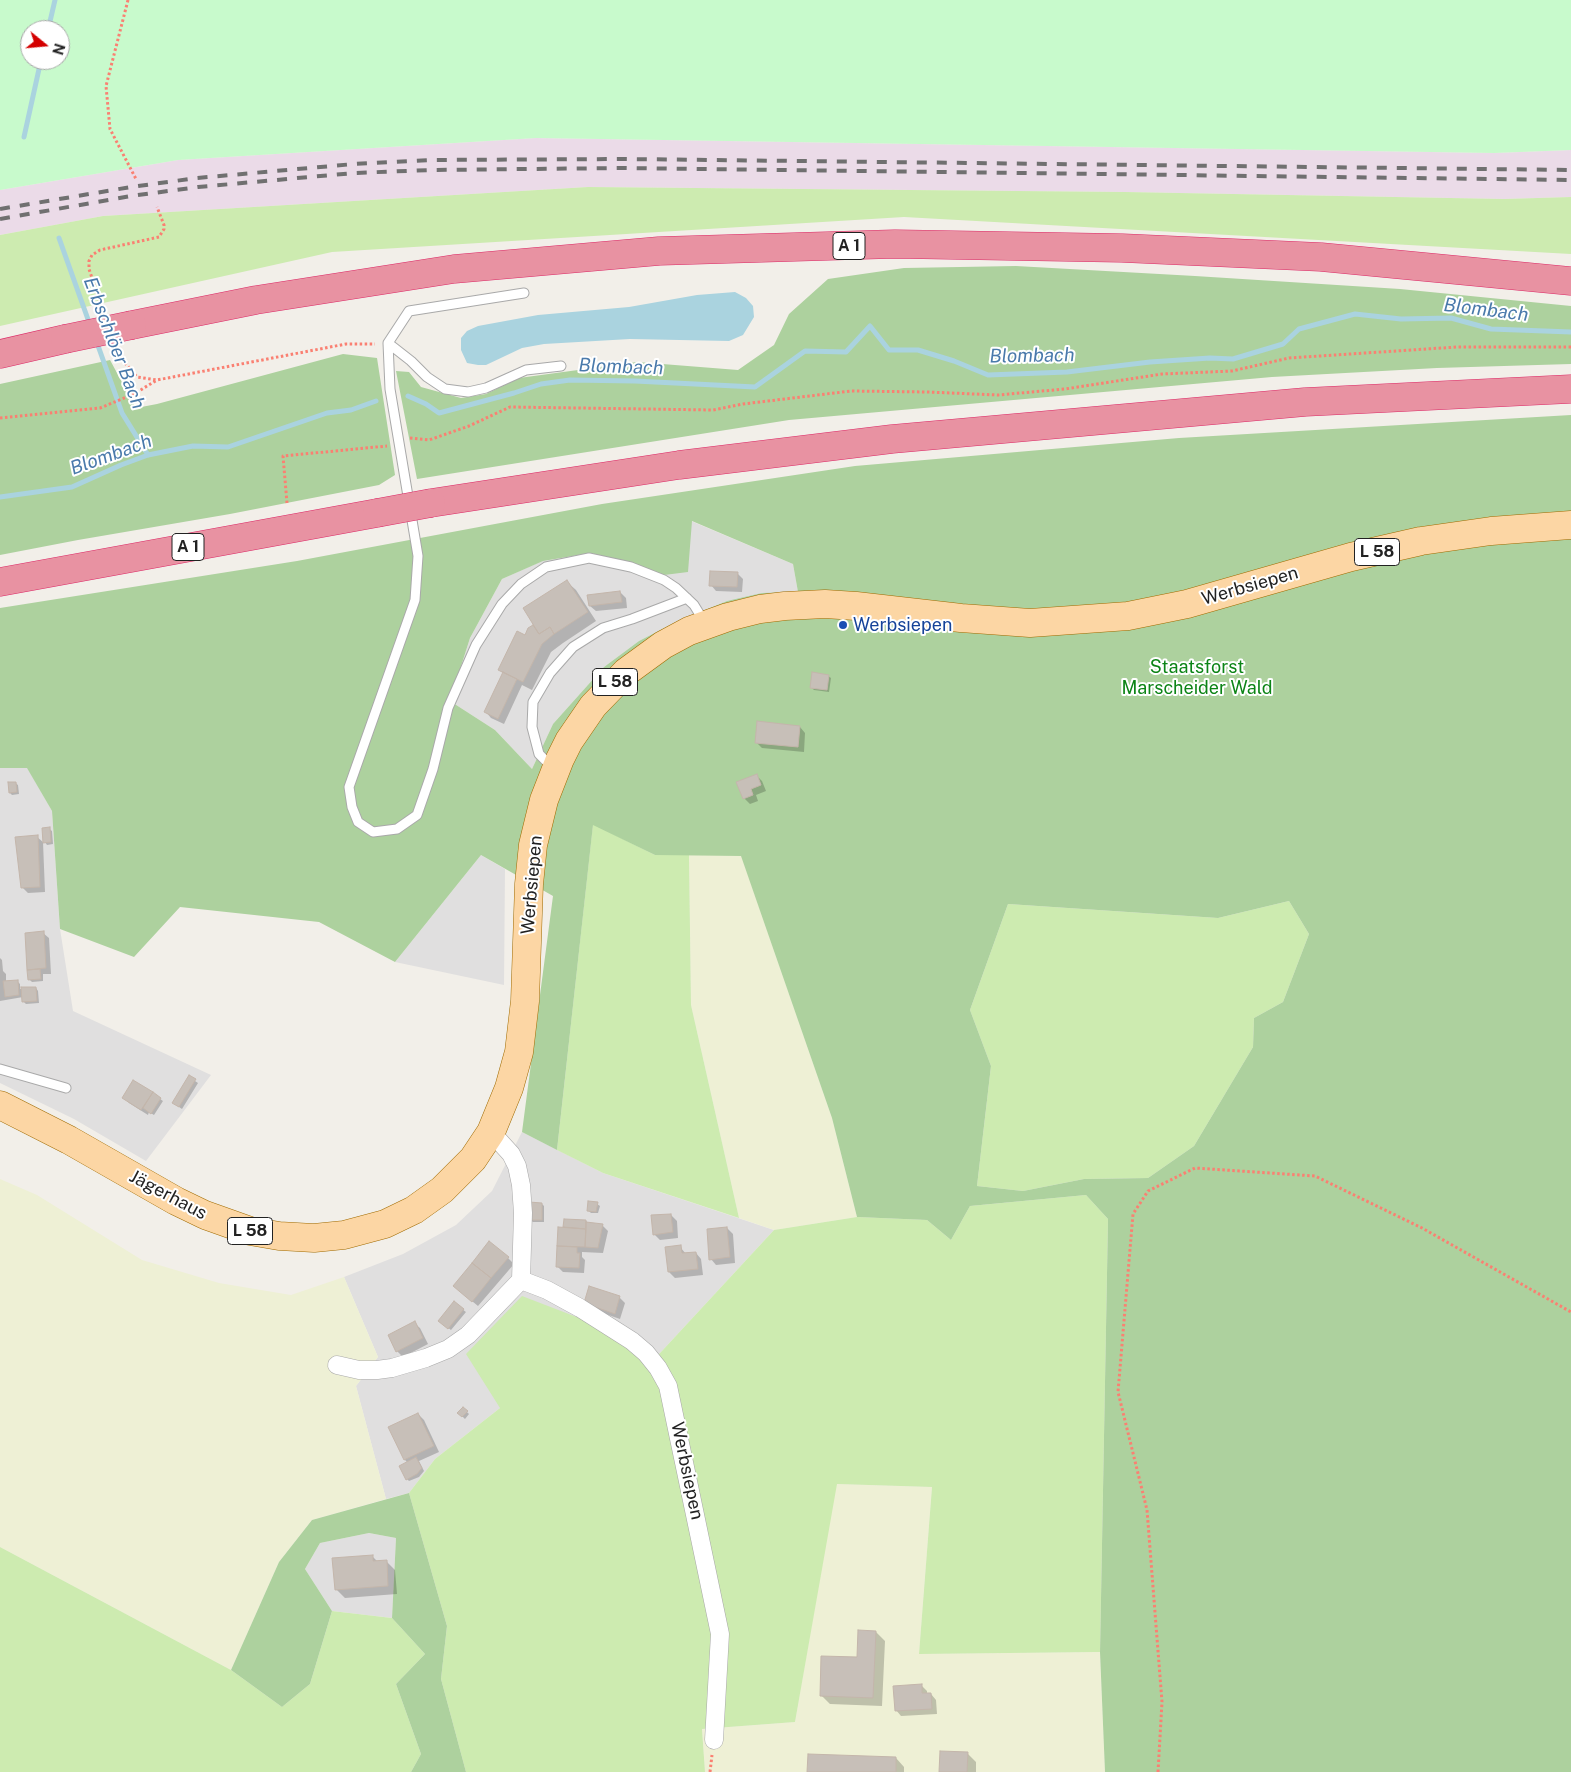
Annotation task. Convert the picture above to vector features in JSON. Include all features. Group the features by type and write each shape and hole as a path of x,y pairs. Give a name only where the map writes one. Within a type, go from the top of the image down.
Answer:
{"highway":[{"name":"A 1","path":"0,354 256,300 454,269 668,251 895,244 1122,248 1321,257 1571,281"},
{"name":"A 1","path":"0,582 432,503 679,465 892,439 1304,402 1571,389"}],"main road":[{"name":"Werbsiepen","path":"491,1132 509,1088 519,1052 525,1001 528,903 533,845 544,800 555,770 569,741 593,706 626,672 663,645 705,624 760,609 816,605 856,606 961,618 1030,623 1128,616 1187,604 1351,557 1422,542 1491,531 1571,525"},
{"name":"Jägerhaus","path":"0,1105 49,1129 176,1201 205,1215 250,1231 295,1237 327,1237 357,1233 385,1224 414,1210 442,1190 474,1159 491,1132"}],"street":[{"path":"337,1365 360,1370 392,1368 448,1349 468,1335 521,1280 523,1213 521,1185 511,1154 491,1132"},
{"name":"Werbsiepen","path":"521,1280 547,1290 580,1308 632,1341 652,1361 668,1386 720,1634 714,1740"}],"lane":[{"path":"524,293 409,310 388,344 390,389 418,556 415,600 349,787 352,807 358,822 373,832 397,829 417,815 434,769 448,708 461,676 489,623 502,604 521,584 546,567 589,558 631,567 664,580 694,605 705,624"},
{"path":"388,344 411,361 427,377 445,389 468,392 486,388 526,370 561,366"},
{"path":"555,770 539,754 532,727 533,702 550,673 573,647 603,628 687,598"},
{"path":"0,1069 66,1088"}],"path":[{"path":"128,0 106,86 110,129 136,179"},
{"path":"101,305 89,269 89,261 92,255 100,250 159,237 164,229 164,225 157,208"},
{"path":"117,350 137,377 156,380 346,344 388,344"},
{"path":"287,502 283,456 400,441 429,440 469,426 510,408 586,407 713,410 743,404 851,391 998,395 1065,389 1162,374 1232,371 1288,358 1457,348 1571,348"},
{"path":"0,418 100,408 134,394 156,380"},
{"path":"1158,1772 1162,1702 1147,1510 1118,1392 1133,1214 1148,1191 1195,1168 1315,1176 1422,1228 1571,1312"}],"shaded area":[{"path":"536,138 1494,153 1571,150 1571,197 1504,199 1125,192 588,187 103,216 0,235 0,190 178,160"},
{"path":"691,521 793,564 798,592 727,601 676,622 639,641 604,667 553,724 532,769 495,730 450,701 470,638 502,579 542,561 591,553 664,575"},
{"path":"27,767 52,811 60,929 73,1011 211,1075 146,1161 74,1119 0,1083 0,768"},
{"path":"481,855 505,869 504,985 395,962"},
{"path":"522,1132 603,1173 774,1230 648,1366 500,1408 435,1459 409,1493 386,1499 356,1386 378,1357 344,1277 403,1254 456,1225 492,1191"},
{"path":"369,1533 396,1538 392,1618 332,1611 305,1569 320,1543"}],"green space":[{"path":"0,0 1571,0 1571,150 1494,153 536,138 178,160 0,190"},
{"path":"588,187 1125,192 1504,199 1571,197 1571,254 904,217 332,252 0,326 0,235 103,216"},
{"path":"1016,266 1400,289 1571,306 1571,364 1437,368 1272,377 789,420 417,479 396,371 409,372 421,387 461,398 486,394 519,378 637,362 738,370 774,345 789,314 828,279 904,268"},
{"path":"343,354 377,358 395,475 379,485 0,555 0,384 110,360 136,408"},
{"name":"Staatsforst Marscheider Wald","path":"1571,415 1571,1772 1105,1772 1100,1652 1108,1219 1086,1195 970,1206 951,1240 927,1220 857,1217 832,1118 741,856 655,855 593,825 557,1150 522,1132 553,896 481,855 395,962 319,922 180,907 134,957 60,929 52,811 27,768 0,768 0,608 297,561 602,504 855,466 1179,438","holes":["692,521 793,564 798,592 762,593 727,601 676,622 639,641 604,667 553,724 532,769 495,730 450,701 470,638 502,579 543,561 591,553 664,575 688,572","1289,901 1309,934 1283,1002 1254,1018 1253,1047 1194,1146 1148,1178 1084,1179 1023,1191 977,1186 991,1066 970,1010 1008,904 1218,918"]},
{"path":"593,824 655,855 689,855 691,1005 739,1218 603,1173 557,1150"},
{"path":"689,855 741,855 832,1118 857,1217 774,1230 739,1218 691,1005"},
{"path":"1289,901 1309,934 1283,1002 1254,1018 1253,1047 1194,1146 1148,1178 1084,1179 1023,1191 977,1186 991,1066 970,1010 1008,904 1218,918"},
{"path":"0,1179 37,1195 142,1260 219,1283 291,1295 344,1277 378,1357 356,1386 386,1499 312,1520 279,1562 231,1670 0,1547"},
{"path":"1086,1195 1108,1219 1100,1652 919,1654 932,1487 837,1484 795,1722 702,1729 705,1772 466,1772 441,1679 447,1626 409,1493 435,1459 500,1408 466,1354 522,1296 600,1326 648,1366 774,1230 857,1217 927,1220 951,1240 970,1206"},
{"path":"836,1484 932,1487 919,1654 1100,1652 1105,1772 705,1772 702,1729 795,1722"},
{"path":"409,1493 447,1626 441,1679 466,1772 411,1772 421,1754 396,1684 425,1654 392,1618 396,1538 369,1533 320,1543 305,1569 332,1611 310,1684 282,1707 231,1670 279,1562 312,1520"},
{"path":"0,1547 231,1670 282,1707 310,1684 332,1611 392,1618 425,1654 396,1684 421,1754 411,1772 0,1772"}],"water":[{"path":"735,292 746,298 753,306 754,317 743,335 729,341 630,339 544,344 522,348 486,365 467,363 461,350 461,338 467,331 478,326 538,315 629,307 697,295"}],"building":[{"path":"710,571 738,572 737,587 709,586"},
{"path":"567,580 588,612 554,634 550,627 539,634 523,608"},
{"path":"620,591 622,602 589,606 587,595"},
{"path":"533,625 539,634 550,627 554,634 542,644 523,682 498,670 517,631 525,635 528,628"},
{"path":"503,672 517,679 498,719 484,712"},
{"path":"812,672 829,675 827,690 810,688"},
{"path":"757,721 800,726 798,747 755,743"},
{"path":"757,774 761,785 751,789 753,795 743,799 736,782"},
{"path":"8,782 16,782 17,792 9,793"},
{"path":"50,827 51,842 43,843 42,828"},
{"path":"38,835 40,887 21,888 15,837"},
{"path":"44,931 46,968 27,970 25,933"},
{"path":"40,969 41,979 28,980 27,970"},
{"path":"18,980 19,995 5,997 3,981"},
{"path":"21,987 36,987 37,1001 22,1002"},
{"path":"189,1075 196,1079 179,1107 172,1103"},
{"path":"133,1080 153,1092 141,1110 122,1098"},
{"path":"153,1092 161,1098 151,1114 143,1108"},
{"path":"588,1201 598,1202 596,1212 587,1211"},
{"path":"529,1202 542,1203 542,1220 529,1220"},
{"path":"671,1214 673,1232 653,1235 651,1215"},
{"path":"564,1219 586,1220 586,1229 563,1227"},
{"path":"586,1222 603,1224 598,1248 585,1247"},
{"path":"558,1227 586,1229 585,1247 557,1246"},
{"path":"727,1227 730,1257 709,1260 707,1229"},
{"path":"489,1241 509,1257 491,1278 472,1263"},
{"path":"681,1245 682,1253 696,1252 698,1269 668,1272 665,1247"},
{"path":"557,1246 577,1247 577,1253 580,1253 579,1268 556,1267"},
{"path":"472,1263 491,1278 472,1302 453,1286"},
{"path":"589,1286 620,1296 615,1314 584,1303"},
{"path":"454,1301 464,1309 448,1329 438,1321"},
{"path":"415,1321 423,1338 396,1352 388,1335"},
{"path":"463,1407 468,1411 462,1417 457,1413"},
{"path":"418,1413 434,1446 404,1460 388,1427"},
{"path":"416,1457 422,1468 417,1474 406,1480 399,1466"},
{"path":"373,1555 373,1561 387,1560 388,1586 335,1590 332,1558"},
{"path":"858,1630 876,1631 873,1698 820,1696 821,1656 857,1657"},
{"path":"922,1684 922,1693 931,1693 932,1709 895,1711 893,1686"},
{"path":"940,1751 968,1752 967,1772 939,1772"},
{"path":"808,1754 896,1757 896,1772 807,1772"}],"waterway":[{"name":"Erbschlöer Bach","path":"50,20 55,0"},
{"name":"Erbschlöer Bach","path":"24,137 39,70"},
{"name":"Erbschlöer Bach","path":"59,238 90,325"},
{"name":"Blombach","path":"408,396 426,404 439,413 541,384 570,380 755,387 805,351 846,352 870,326 889,350 918,350 954,361 988,375 1067,372 1150,362 1210,358 1233,359 1283,344 1299,329 1355,314 1401,319 1451,318 1491,329 1571,332"},
{"name":"Erbschlöer Bach","path":"96,340 122,413 148,455"},
{"name":"Blombach","path":"0,497 72,487 148,455 193,446 228,447 327,413 351,410 376,401"}],"railway":[{"path":"0,209 197,178 354,164 432,160 626,159 1571,170"},
{"path":"0,219 131,196 198,187 354,173 432,170 625,168 1571,180"}],"place":[{"name":"Werbsiepen","path":"843,625"}]}
